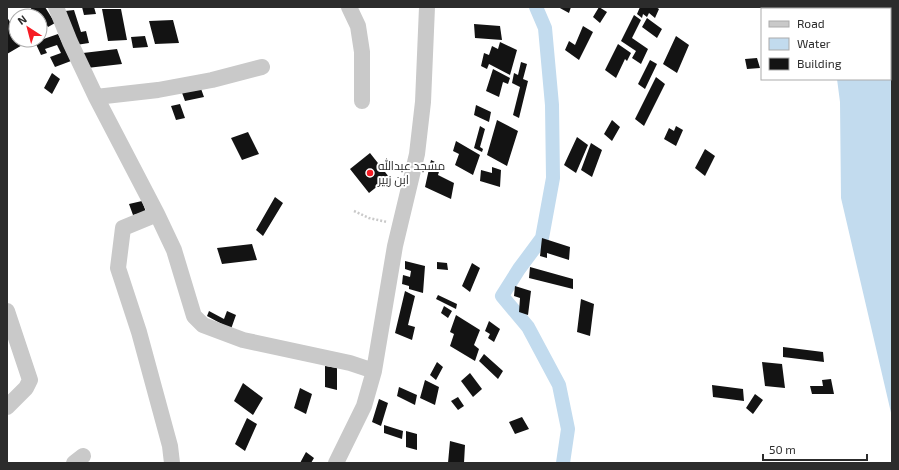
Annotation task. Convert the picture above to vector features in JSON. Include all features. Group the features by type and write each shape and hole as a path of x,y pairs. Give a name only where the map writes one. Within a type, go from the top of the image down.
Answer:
{"street":[{"path":"56,7 70,42 96,97 157,214 174,250 194,316 203,325 243,340 350,363 374,371"},
{"path":"350,7 358,26 362,52 362,101"},
{"path":"336,463 364,406 374,371 395,246 417,154 423,102 427,7"},
{"path":"96,97 158,90 212,80 262,67"},
{"path":"157,214 124,228 118,268 139,332 170,446 172,463"},
{"path":"7,311 30,380 26,388 7,407"}],"path":[{"path":"354,211 369,218 400,224"}],"water":[{"path":"892,7 892,417 841,198 840,102 837,80 891,80 891,8 828,8"}],"building":[{"path":"30,7 46,8 31,8"},
{"path":"82,7 94,7 96,14 84,15"},
{"path":"558,7 571,7 569,13"},
{"path":"599,7 607,12 600,23 593,17"},
{"path":"640,7 656,7 659,9 655,18 649,13 647,17 643,14 642,18 637,14"},
{"path":"102,9 121,9 127,40 108,41"},
{"path":"74,10 81,32 86,31 89,43 76,45 65,11"},
{"path":"48,12 55,23 48,27"},
{"path":"634,15 641,20 632,38 648,49 641,64 632,58 636,51 621,41"},
{"path":"7,17 8,48 17,48 7,54"},
{"path":"647,18 662,29 657,38 642,27"},
{"path":"173,20 179,43 155,44 149,21"},
{"path":"474,24 500,26 502,40 475,38"},
{"path":"583,26 593,32 579,60 565,50 569,41 575,45"},
{"path":"58,34 71,61 55,67 50,57 61,53 57,45 48,48 48,37"},
{"path":"145,36 148,47 133,48 131,37"},
{"path":"676,36 689,45 677,73 663,64"},
{"path":"500,42 517,50 510,75 489,64 487,69 481,66 484,53 489,55 492,46 498,49"},
{"path":"618,44 631,53 627,61 625,59 616,78 605,70"},
{"path":"38,48 48,48 45,49 47,53 41,55"},
{"path":"117,49 122,64 87,68 83,53"},
{"path":"757,58 760,68 747,69 745,59"},
{"path":"650,60 657,64 645,89 638,84"},
{"path":"521,62 527,64 523,79 528,81 519,118 513,115 520,87 512,83 514,73 518,75"},
{"path":"493,69 510,78 508,84 503,82 499,97 486,91"},
{"path":"52,73 60,79 52,94 44,88"},
{"path":"656,77 665,84 644,126 635,119"},
{"path":"200,86 204,97 185,101 181,90"},
{"path":"180,104 185,118 176,120 171,106"},
{"path":"476,105 491,112 489,122 474,115"},
{"path":"497,120 518,131 507,166 487,155"},
{"path":"612,120 620,127 612,141 604,134"},
{"path":"480,126 485,129 480,147 483,149 482,152 474,148"},
{"path":"676,126 683,130 676,146 664,139 669,128 674,131"},
{"path":"248,132 259,154 242,160 231,138"},
{"path":"577,137 588,145 576,173 564,165"},
{"path":"456,141 480,155 473,175 455,165 459,154 453,151"},
{"path":"591,143 602,150 592,177 581,170"},
{"path":"705,149 715,156 705,176 695,168"},
{"name":"مسجد عبدالله ابن زبیر","path":"370,153 389,177 369,193 350,169"},
{"path":"431,160 441,165 438,175 454,183 451,199 425,187"},
{"path":"492,167 501,170 500,187 480,181 481,170 492,173"},
{"path":"275,197 283,203 263,236 256,230"},
{"path":"142,201 146,212 133,215 129,204"},
{"path":"542,238 570,247 569,260 547,253 547,258 540,256"},
{"path":"252,244 257,260 222,264 217,248"},
{"path":"405,261 425,266 423,293 409,289 409,286 402,284 403,275 410,277 411,271 405,269"},
{"path":"437,262 447,263 448,270 437,269"},
{"path":"472,263 480,268 470,292 462,286"},
{"path":"530,267 573,279 573,289 529,278"},
{"path":"515,286 531,291 528,315 519,312 520,298 514,296"},
{"path":"405,291 415,296 408,325 415,327 412,340 395,333"},
{"path":"438,295 457,304 456,309 436,299"},
{"path":"581,299 594,304 590,336 577,332"},
{"path":"444,306 452,311 448,318 441,313"},
{"path":"209,311 224,319 227,311 236,315 231,329 207,316"},
{"path":"456,315 480,330 474,345 479,349 475,361 450,346 454,334 450,332"},
{"path":"489,321 500,329 494,342 488,338 490,334 485,331"},
{"path":"783,347 823,352 824,362 783,357"},
{"path":"484,354 503,371 498,379 479,361"},
{"path":"437,362 443,367 436,380 430,375"},
{"path":"762,362 782,364 785,388 765,386"},
{"path":"325,366 337,368 337,390 325,387"},
{"path":"470,373 482,389 473,397 461,381"},
{"path":"831,379 834,394 812,394 810,386 823,386 822,380"},
{"path":"425,380 439,387 435,405 420,398"},
{"path":"243,383 263,398 253,415 234,401"},
{"path":"712,385 743,389 744,401 713,397"},
{"path":"399,387 417,395 415,405 397,396"},
{"path":"300,388 312,394 306,414 294,408"},
{"path":"755,394 763,400 753,414 746,408"},
{"path":"458,397 464,406 458,410 451,401"},
{"path":"379,399 388,403 381,426 372,422"},
{"path":"522,417 529,429 515,434 509,422"},
{"path":"247,418 257,424 245,451 235,444"},
{"path":"384,425 403,431 402,439 384,433"},
{"path":"406,431 417,434 417,450 406,447"},
{"path":"450,441 465,445 464,463 448,463"},
{"path":"306,452 314,458 311,463 300,463"}],"waterway":[{"path":"536,7 545,28 552,105 553,178 542,238 519,269 502,296 528,327 559,385 568,429 563,463"}],"place":[{"name":"مسجد عبدالله ابن زبیر","path":"370,173"}]}
